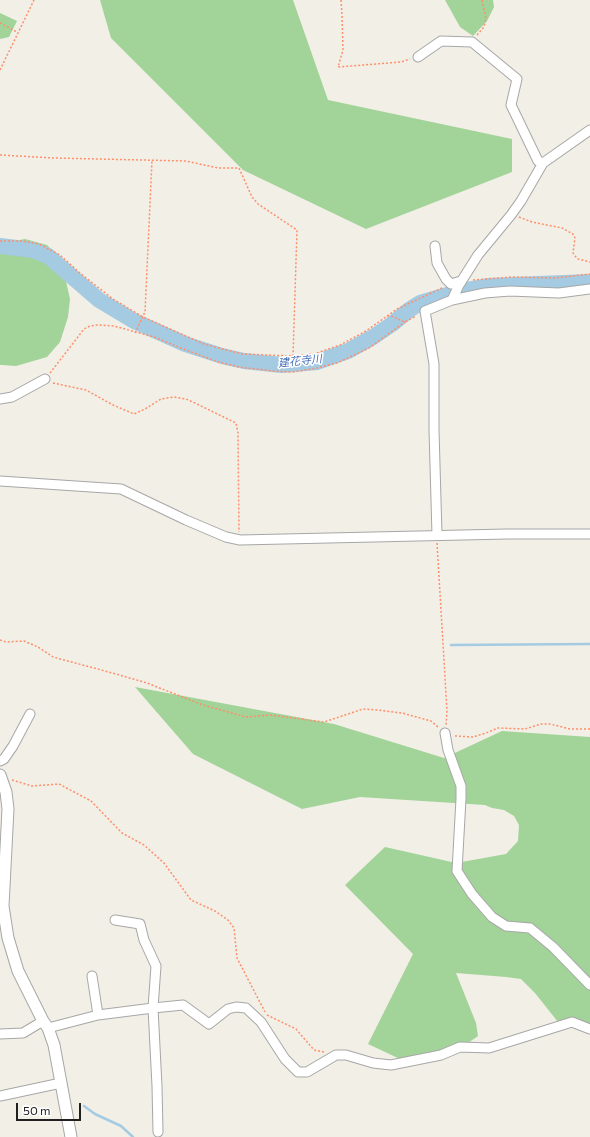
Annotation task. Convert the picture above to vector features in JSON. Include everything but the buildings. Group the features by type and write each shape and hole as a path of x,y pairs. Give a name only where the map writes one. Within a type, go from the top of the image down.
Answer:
{"street":[{"path":"418,57 441,41 472,42 516,79 511,105 538,161 543,162"},
{"path":"453,298 457,283 521,201 543,162 590,130"},
{"path":"435,246 437,264 446,279 457,283"},
{"path":"437,535 434,364 425,311 453,298 491,293 510,291 559,293 590,290"},
{"path":"0,399 12,397 46,379"},
{"path":"0,481 121,489 186,520 226,537 240,540 437,535 590,534"},
{"path":"0,761 4,759 13,746 30,714"},
{"path":"445,733 448,750 460,786 461,799 457,871 472,894 492,917 506,926 530,928 553,947 590,985"},
{"path":"0,775 6,792 8,809 3,906 8,938 18,971 54,1045 71,1137"},
{"path":"115,920 140,924 144,940 156,966 153,1008 158,1132"},
{"path":"92,976 98,1016"},
{"path":"0,1034 23,1033 45,1025 153,1008 183,1005 209,1024 228,1009 236,1007 246,1008 261,1022 284,1059 298,1072 307,1072 336,1055 346,1055 373,1063 391,1065 441,1055 460,1047 489,1048 572,1022 590,1029"},
{"path":"0,1096 61,1083"}],"path":[{"path":"0,70 17,32 34,0"},
{"path":"341,0 343,50 338,67 401,62 418,57"},
{"path":"472,42 484,27 486,18 482,0"},
{"path":"0,23 17,32"},
{"path":"0,155 54,158 186,161 218,168 239,168 252,197 258,204 296,230 293,356"},
{"path":"136,331 145,312 152,160"},
{"path":"512,213 532,222 562,228 573,234 575,256 590,262"},
{"path":"0,240 22,241 39,244 60,255 81,274 113,299 143,318 204,344 242,354 293,356 314,354 340,345 366,331 396,309 457,283 512,277 555,278 590,274"},
{"path":"240,540 238,433 236,423 186,399 174,397 161,399 134,414 113,405 86,390 57,384 46,379 84,329 90,326 98,325 114,326 154,337 218,362 239,367 293,372 338,363 368,348 405,322 425,311"},
{"path":"387,316 391,316 405,322"},
{"path":"437,535 447,711 445,733"},
{"path":"0,640 6,642 24,641 38,647 53,657 148,683 203,705 246,717 270,715 324,722 363,709 378,710 402,713 431,721 445,733 454,736 473,737 498,728 525,729 541,724 550,724 570,729 590,728"},
{"path":"0,775 32,786 59,784 91,801 122,833 144,844 164,863 191,900 215,911 228,920 234,928 237,958 266,1015 296,1029 314,1050 336,1055"}],"green space":[{"path":"100,0 293,0 328,100 512,139 512,172 366,229 243,170 111,38"},
{"path":"445,0 493,0 494,7 487,21 473,36 460,27"},
{"path":"0,13 17,21 9,37 0,39"},
{"path":"25,239 47,245 61,259 70,299 68,317 60,342 47,357 16,366 0,365 0,251 10,242"},
{"path":"135,687 334,724 444,758 502,731 590,737 590,1026 562,1027 535,993 521,979 456,973 476,1023 478,1036 458,1050 400,1059 368,1044 413,954 345,885 385,847 456,863 506,854 518,841 519,825 514,816 504,810 485,805 360,797 302,809 193,754"}],"waterway":[{"name":"建花寺川","path":"0,246 33,250 48,256 99,300 134,321 185,344 222,356 244,361 282,365 317,362 348,351 373,337 420,303 461,291 488,286 590,282"},
{"path":"451,645 590,644"},
{"path":"84,1106 95,1114 121,1126 133,1137"}]}
